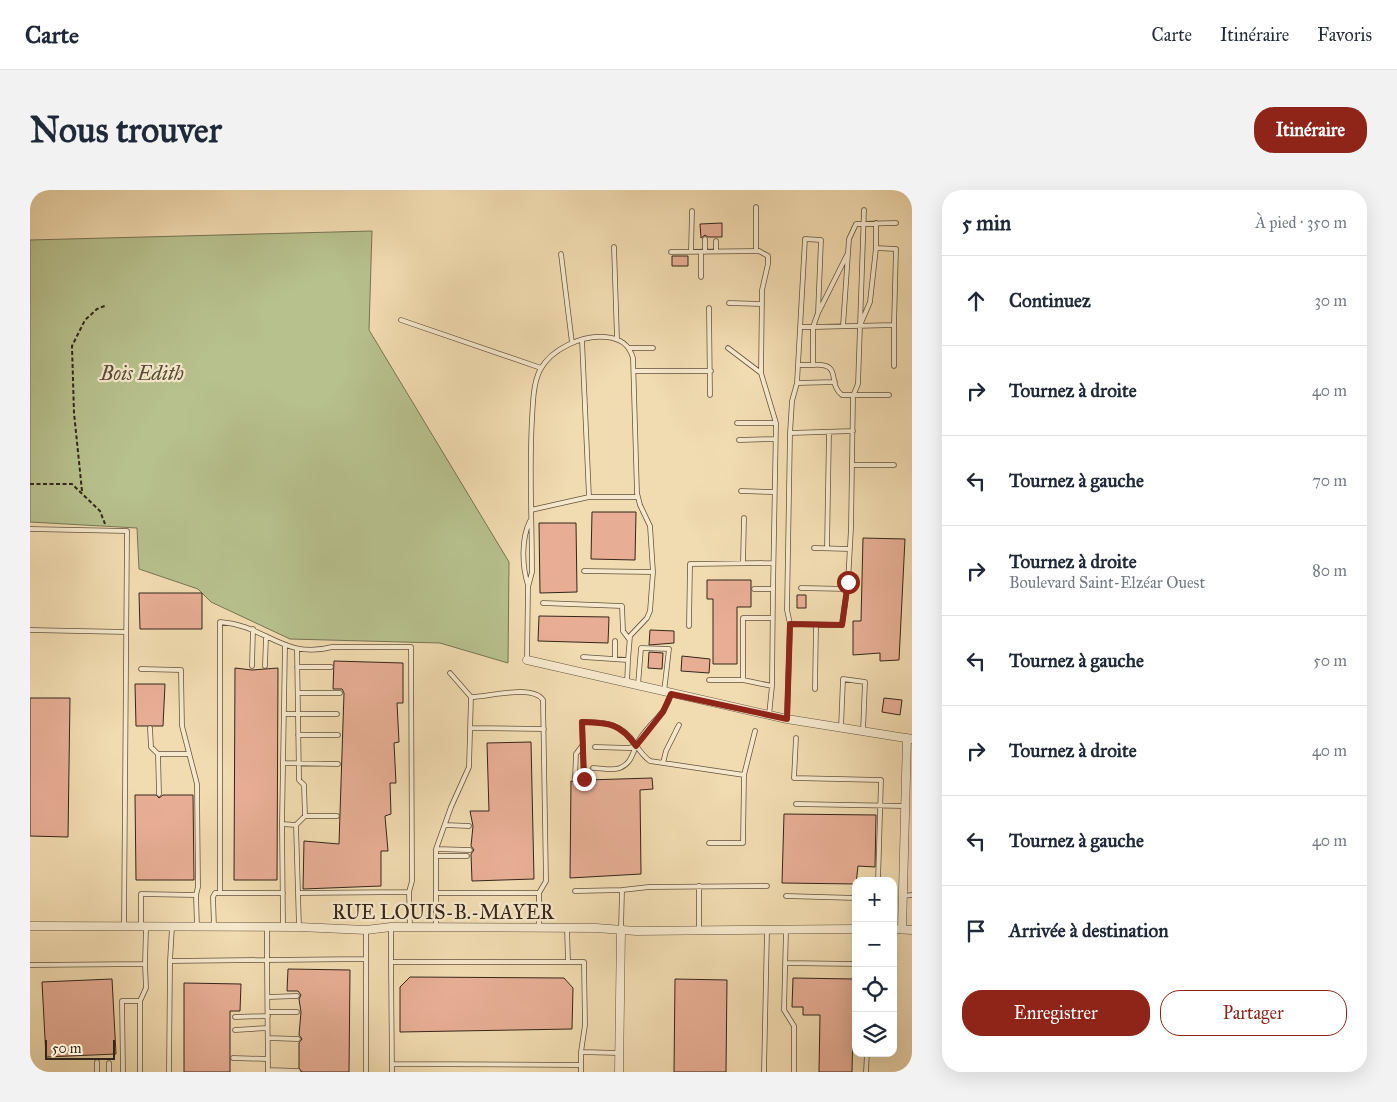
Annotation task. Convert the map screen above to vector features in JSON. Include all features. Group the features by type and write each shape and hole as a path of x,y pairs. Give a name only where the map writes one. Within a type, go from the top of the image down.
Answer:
{"street":[{"path":"527,660 768,716 909,739 909,777 905,806 902,929"},
{"name":"RUE LOUIS-B.-MAYER","path":"30,926 299,927 366,930 390,927 699,931 767,928 852,929"},
{"path":"619,1072 621,929"},
{"path":"897,929 912,930"}],"lane":[{"path":"756,207 756,251"},
{"path":"790,624 842,625 850,549 853,396 858,384 864,210"},
{"path":"691,252 692,211"},
{"path":"860,325 870,302 876,248 876,223"},
{"path":"843,326 849,239 856,224 896,223"},
{"path":"700,277 706,239"},
{"path":"787,719 790,624 788,610 790,433 792,401 797,383 805,239 821,240 818,313"},
{"path":"716,241 716,252"},
{"path":"614,247 618,339"},
{"path":"876,248 896,249 894,366"},
{"path":"671,252 756,251 766,253 768,259 762,290 761,373 776,423 772,686 768,716"},
{"path":"813,365 813,327 848,252"},
{"path":"561,254 572,344"},
{"path":"729,303 762,304"},
{"path":"709,308 710,395"},
{"path":"401,320 540,368"},
{"path":"800,327 894,325"},
{"path":"527,660 528,587 532,572 533,408 536,382 540,368 550,356 572,344 602,336 618,339 629,348 633,358 638,497 650,526 653,572 650,611 629,639 626,683"},
{"path":"582,340 589,497"},
{"path":"629,348 653,348"},
{"path":"728,348 761,373"},
{"path":"798,365 829,367 832,370 839,393 853,396 889,395"},
{"path":"634,371 710,371"},
{"path":"797,383 835,382"},
{"path":"737,423 776,423"},
{"path":"790,433 852,431"},
{"path":"827,548 829,432"},
{"path":"739,440 775,439"},
{"path":"852,465 894,465"},
{"path":"740,492 774,492"},
{"path":"531,510 589,497 638,497"},
{"path":"743,563 744,518"},
{"path":"528,587 524,572 525,531 531,520"},
{"path":"30,529 127,531 124,927"},
{"path":"814,548 850,549"},
{"path":"689,626 690,564 773,563"},
{"path":"584,572 653,572"},
{"path":"801,588 847,589"},
{"path":"754,589 773,589"},
{"path":"543,603 622,606 623,631 629,639"},
{"path":"743,680 743,618 772,618"},
{"path":"220,892 220,622 237,623 297,649 411,647 412,880 410,927"},
{"path":"815,689 816,624"},
{"path":"252,666 253,629"},
{"path":"30,630 126,632"},
{"path":"265,666 266,636"},
{"path":"615,641 615,659"},
{"path":"283,927 282,824 285,645"},
{"path":"593,768 621,767 634,754 636,746 663,712 667,693 668,649 641,648 638,686"},
{"path":"282,824 296,824 304,816 304,785 300,780 299,763 297,649"},
{"path":"583,657 628,660"},
{"path":"297,667 331,666"},
{"path":"141,669 182,670 182,726 198,784 196,927"},
{"path":"436,927 436,849 469,767 471,697 450,673"},
{"path":"841,728 843,679 856,679 865,682 863,732"},
{"path":"709,680 743,680 772,686"},
{"path":"471,697 507,692 540,696 544,703 546,881 539,893 539,928"},
{"path":"298,693 340,693"},
{"path":"284,714 338,714"},
{"path":"584,779 582,722 613,724 622,730 642,756 650,761 744,775"},
{"path":"663,763 666,750 679,725"},
{"path":"150,728 151,748 158,754 189,754"},
{"path":"470,728 544,728"},
{"path":"709,844 743,843 744,775 755,731"},
{"path":"298,736 338,735"},
{"path":"796,738 794,778 881,780 878,877"},
{"path":"575,778 576,754 582,746"},
{"path":"595,747 629,748 636,746"},
{"path":"158,754 159,794"},
{"path":"283,763 338,764"},
{"path":"796,804 905,806"},
{"path":"304,816 338,816"},
{"path":"296,824 299,927"},
{"path":"445,825 469,826"},
{"path":"436,849 470,850"},
{"path":"436,856 467,856"},
{"path":"699,886 699,931"},
{"path":"574,891 622,890 649,887 767,886"},
{"path":"621,929 622,890"},
{"path":"298,892 410,892"},
{"path":"214,927 213,897 215,893 282,893"},
{"path":"436,893 539,893"},
{"path":"140,1072 140,1001 146,988 141,894 196,895"},
{"path":"786,896 852,898"},
{"path":"902,896 912,896"},
{"path":"170,1072 170,961 172,927"},
{"path":"267,927 268,1071 298,1071"},
{"path":"390,927 392,1072"},
{"path":"567,928 568,962"},
{"path":"764,1072 767,928"},
{"path":"786,928 784,1010 794,1026 794,1072"},
{"path":"366,930 366,1072"},
{"path":"170,961 366,960"},
{"path":"391,962 584,962 585,1025 581,1052 581,1072"},
{"path":"785,963 852,964"},
{"path":"30,965 145,964"},
{"path":"268,997 297,996"},
{"path":"124,1072 122,1001 140,1001"},
{"path":"235,1017 297,1012"},
{"path":"235,1030 268,1028"},
{"path":"268,1038 298,1039"},
{"path":"581,1052 620,1053"},
{"path":"866,1072 867,1057"},
{"path":"233,1058 267,1059"},
{"path":"97,1062 97,1072"},
{"path":"109,1063 109,1072"},
{"path":"392,1064 581,1066"}],"path":[{"path":"82,491 74,413 72,346 85,320 97,309 107,305"},
{"path":"30,484 72,484 82,491 100,511 107,530"}],"green space":[{"name":"Bois Edith","path":"372,231 369,330 509,562 508,663 440,643 290,639 211,602 198,589 139,569 137,528 30,522 30,240"}],"building":[{"path":"722,223 722,237 708,237 705,235 701,238 700,224"},
{"path":"672,256 688,256 688,266 672,266"},
{"path":"592,512 636,512 635,560 591,559"},
{"path":"539,523 576,523 577,592 540,593"},
{"path":"863,538 905,539 899,660 880,661 880,653 853,655 853,621 861,621"},
{"path":"707,580 751,580 751,607 737,607 737,664 713,664 713,599 707,599"},
{"path":"139,593 202,593 202,629 140,629"},
{"path":"797,595 806,595 806,608 797,608"},
{"path":"539,616 609,617 608,643 538,641"},
{"path":"650,630 674,631 674,643 649,645"},
{"path":"649,652 663,653 662,669 648,668"},
{"path":"682,656 710,659 709,673 681,671"},
{"path":"334,661 403,663 403,703 397,703 399,742 394,743 396,783 390,783 391,814 385,816 388,851 381,851 381,886 303,889 304,841 339,844 344,693 342,689 333,689"},
{"path":"235,668 252,670 278,668 277,880 234,880"},
{"path":"135,684 165,684 163,726 136,726"},
{"path":"30,698 70,698 68,837 30,836"},
{"path":"884,698 902,700 900,715 882,712"},
{"path":"531,742 534,879 472,881 471,854 474,850 471,846 473,826 470,811 489,811 487,743"},
{"path":"652,778 653,789 640,790 641,874 570,878 571,781 584,783 587,780"},
{"path":"135,795 156,795 159,798 163,795 193,795 194,880 136,880"},
{"path":"784,814 876,815 875,867 858,866 857,877 852,877 852,884 782,883"},
{"path":"288,969 350,970 349,1072 302,1072 299,1068 299,1043 302,1039 299,1035 301,1012 299,999 301,995 298,991 287,991"},
{"path":"410,977 564,978 573,988 572,1029 400,1032 400,987"},
{"path":"793,978 852,979 852,1072 819,1072 820,1015 803,1015 803,1007 792,1007"},
{"path":"112,979 116,1054 46,1057 42,982"},
{"path":"675,979 727,980 726,1072 674,1072"},
{"path":"184,983 241,984 240,1011 230,1011 230,1072 184,1072"}],"route":[{"path":"584,779 582,722 613,724 629,736 636,746 663,712 671,694 787,719 790,624 842,625 848,582"}]}
